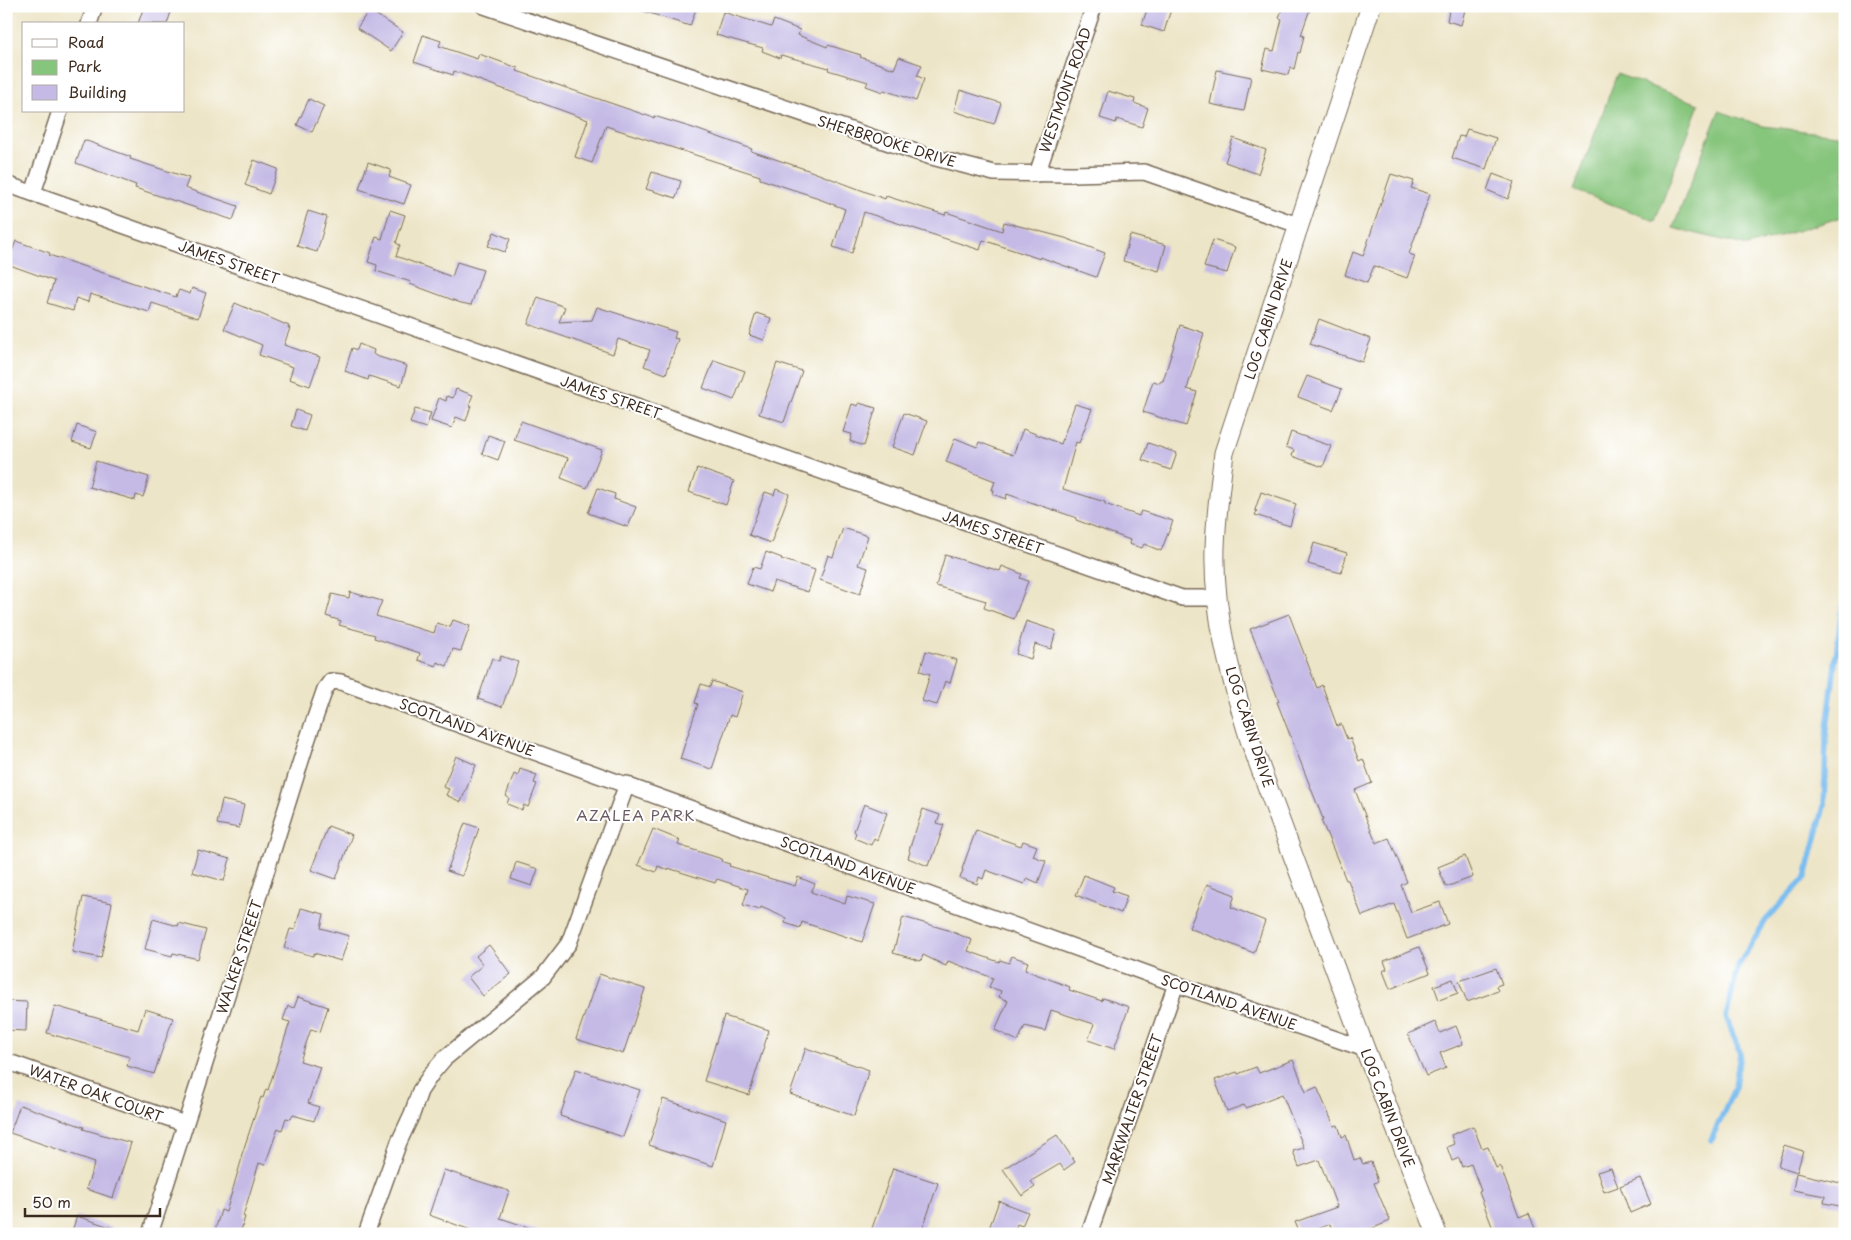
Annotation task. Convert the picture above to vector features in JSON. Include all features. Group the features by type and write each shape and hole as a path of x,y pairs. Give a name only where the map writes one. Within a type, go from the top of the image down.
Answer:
{"street":[{"path":"91,22 96,6"},
{"name":"SHERBROOKE DRIVE","path":"484,6 928,156 994,173 1144,172 1298,225"},
{"name":"WESTMONT ROAD","path":"1037,174 1094,6"},
{"name":"LOG CABIN DRIVE","path":"1371,6 1224,453 1217,501 1215,550 1223,640 1236,694 1365,1049 1436,1234"},
{"path":"33,193 60,112"},
{"name":"JAMES STREET","path":"6,184 1182,598 1218,598"},
{"name":"SCOTLAND AVENUE","path":"331,682 341,682 1176,984 1365,1049"},
{"name":"WALKER STREET","path":"150,1234 308,738 325,689 331,682"},
{"path":"366,1234 399,1142 420,1091 432,1073 444,1059 542,977 569,943 627,784"},
{"name":"MARKWALTER STREET","path":"1089,1234 1176,984"},
{"name":"WATER OAK COURT","path":"6,1061 185,1124"}],"green space":[{"path":"1617,74 1699,104 1655,221 1574,190"},
{"path":"1719,111 1763,126 1845,136 1845,216 1748,246 1673,228"}],"building":[{"path":"144,6 173,6 168,22 139,22"},
{"path":"637,6 697,6 690,26 637,9"},
{"path":"1148,6 1172,6 1164,32 1142,25"},
{"path":"1283,6 1311,6 1301,35 1304,36 1300,53 1298,52 1294,69 1290,67 1288,75 1262,69 1267,49 1274,51 1282,19 1279,18"},
{"path":"1450,6 1466,6 1461,25 1447,21"},
{"path":"369,10 403,32 391,51 357,28"},
{"path":"723,12 771,27 774,20 800,30 798,35 827,47 828,45 861,55 860,57 894,69 899,57 922,65 917,76 924,79 916,101 866,86 868,82 828,70 829,68 781,55 780,58 762,51 763,48 716,35"},
{"path":"423,35 441,41 439,46 477,59 479,54 518,68 517,71 654,118 654,116 693,128 885,199 886,196 945,215 946,212 1002,231 1004,222 1065,238 1105,253 1096,277 1040,257 1040,259 983,240 980,250 864,212 852,253 833,247 845,209 819,198 760,179 760,176 606,126 592,163 575,157 588,120 454,71 453,75 414,62"},
{"path":"1217,70 1251,77 1244,111 1210,104"},
{"path":"960,90 1001,103 994,124 954,111"},
{"path":"1108,91 1135,99 1134,103 1148,108 1142,127 1117,119 1116,123 1100,118"},
{"path":"309,99 324,106 312,132 297,125"},
{"path":"1467,129 1496,138 1486,169 1452,158 1459,136 1464,137"},
{"path":"1233,138 1266,150 1258,174 1225,162"},
{"path":"84,140 131,157 130,159 189,178 185,188 238,206 233,220 135,188 136,185 76,163"},
{"path":"254,160 278,169 269,194 245,185"},
{"path":"368,162 391,170 389,177 411,185 404,204 359,189"},
{"path":"652,172 681,181 676,198 646,189"},
{"path":"1391,174 1414,181 1411,188 1430,194 1409,254 1415,256 1407,278 1374,266 1367,283 1345,275 1353,252 1363,256"},
{"path":"1493,174 1514,182 1508,199 1487,190"},
{"path":"390,210 405,215 396,243 400,245 396,256 452,277 457,262 483,270 471,305 376,271 377,265 368,262 376,237 382,239"},
{"path":"308,211 327,217 317,252 297,246"},
{"path":"494,232 510,239 505,252 488,246"},
{"path":"1130,235 1166,245 1159,271 1123,261"},
{"path":"1213,240 1235,247 1227,273 1204,267"},
{"path":"16,241 50,253 49,255 176,297 179,290 190,294 192,288 206,293 198,318 152,303 149,312 90,294 88,302 76,298 73,311 47,303 54,281 7,264"},
{"path":"538,297 565,307 559,322 592,320 597,307 676,332 674,338 678,339 666,374 644,366 650,350 618,339 613,354 528,324"},
{"path":"235,303 289,326 284,345 320,357 310,386 289,379 293,367 259,355 262,345 224,329"},
{"path":"756,313 771,318 764,340 749,335"},
{"path":"1319,319 1371,339 1362,362 1310,344"},
{"path":"1180,325 1204,333 1187,389 1197,392 1186,426 1143,412 1153,381 1160,383 1160,381 1163,381"},
{"path":"359,344 374,350 373,354 376,356 407,366 401,386 369,376 368,380 345,371 352,348 357,350"},
{"path":"714,360 745,371 734,400 703,388"},
{"path":"777,363 802,371 784,422 759,414"},
{"path":"1307,376 1342,389 1333,410 1298,397"},
{"path":"456,389 473,395 469,404 471,405 466,421 456,417 452,428 431,421 439,398 446,401 447,396 453,398"},
{"path":"859,403 876,408 864,446 850,441 852,434 843,432 852,404 858,406"},
{"path":"1075,404 1092,409 1079,443 1076,442 1063,489 1105,502 1105,504 1139,516 1141,511 1173,521 1161,551 1144,544 1142,548 1129,544 1130,540 1076,520 1077,518 1007,494 1006,499 993,494 994,490 992,490 995,481 946,462 955,438 977,447 979,442 1013,455 1023,429 1061,444"},
{"path":"415,409 431,413 426,428 410,423"},
{"path":"296,410 310,415 305,431 291,426"},
{"path":"904,413 927,421 915,455 892,447"},
{"path":"521,421 602,450 587,488 561,478 568,458 514,440"},
{"path":"77,425 97,432 91,448 72,442"},
{"path":"1291,432 1331,446 1323,467 1292,456 1294,450 1286,447"},
{"path":"488,435 505,441 498,460 482,454"},
{"path":"1148,443 1177,453 1171,470 1142,460"},
{"path":"96,461 149,477 143,497 136,495 135,500 89,487"},
{"path":"697,468 734,481 726,505 689,492"},
{"path":"598,488 615,494 614,499 636,507 628,527 588,513"},
{"path":"776,489 789,494 771,543 749,535 765,492 774,495"},
{"path":"1261,492 1296,504 1290,526 1255,515"},
{"path":"843,528 868,536 858,565 868,568 860,594 820,580 828,555 833,557"},
{"path":"1314,543 1347,553 1341,573 1308,564"},
{"path":"766,552 815,570 808,592 774,581 770,592 747,584 753,567 760,569"},
{"path":"945,555 1000,571 1002,566 1022,574 1020,578 1028,581 1014,619 984,608 986,601 936,586"},
{"path":"350,592 382,601 376,616 434,633 437,623 450,627 453,620 470,626 461,651 453,649 447,666 437,662 436,666 418,660 420,653 374,638 375,635 339,625 341,621 326,616 332,594 349,598"},
{"path":"1289,614 1317,688 1322,685 1337,726 1341,724 1347,739 1350,738 1359,761 1363,759 1372,783 1355,790 1376,843 1389,838 1407,882 1401,885 1411,912 1440,902 1448,924 1407,939 1394,904 1362,916 1321,820 1323,819 1250,629"},
{"path":"1026,621 1056,631 1051,649 1035,644 1031,659 1016,654"},
{"path":"926,651 957,660 950,683 945,681 937,705 922,701 930,674 920,671"},
{"path":"501,656 518,662 502,707 478,699 492,658 499,661"},
{"path":"712,681 743,692 735,717 730,715 712,769 680,759 698,704 695,703 701,684 710,687"},
{"path":"456,756 476,765 461,802 446,795 449,789 443,787"},
{"path":"520,769 537,775 534,783 537,784 528,807 524,805 522,810 507,804 509,798 506,796 514,774 518,776"},
{"path":"222,800 244,805 239,828 217,824"},
{"path":"864,804 887,813 877,840 874,838 871,845 854,838 856,833 854,831"},
{"path":"923,809 940,815 937,823 944,825 932,860 930,860 928,866 908,858"},
{"path":"465,823 479,828 462,876 447,871"},
{"path":"328,826 352,835 336,879 311,870"},
{"path":"653,829 680,840 678,845 722,859 723,862 730,864 729,866 795,886 798,877 815,884 811,892 845,904 847,896 875,904 862,942 802,922 800,928 785,923 786,918 761,907 760,910 743,905 748,889 717,879 715,883 668,868 668,870 658,866 656,872 638,865"},
{"path":"976,830 1021,846 1023,841 1037,846 1033,856 1046,861 1038,883 1027,878 1024,884 986,870 983,879 979,877 977,884 960,878"},
{"path":"198,850 230,859 224,881 192,872"},
{"path":"1465,856 1473,877 1446,887 1438,867"},
{"path":"516,862 538,869 532,886 511,879"},
{"path":"1084,875 1114,887 1112,891 1127,896 1121,913 1076,895"},
{"path":"1207,884 1235,895 1231,907 1265,921 1254,953 1189,928"},
{"path":"83,897 112,903 101,958 72,952"},
{"path":"301,908 324,914 321,928 349,936 341,961 314,953 313,956 284,948 290,929 295,930"},
{"path":"903,917 948,930 972,940 968,951 999,962 1000,960 1009,963 1012,956 1028,962 1025,970 1070,987 1069,990 1102,1001 1103,998 1129,1007 1114,1049 1088,1040 1094,1024 1051,1010 1045,1031 1025,1026 1018,1041 995,1030 1008,1001 999,997 1001,991 989,987 993,978 948,961 946,966 923,955 921,961 893,953"},
{"path":"153,919 178,926 179,923 206,930 198,959 173,953 172,956 145,949"},
{"path":"489,945 511,974 483,996 468,977 483,965 476,956"},
{"path":"1419,947 1430,973 1390,989 1383,971 1387,969 1384,961"},
{"path":"1496,968 1502,984 1496,986 1498,991 1467,1002 1459,981"},
{"path":"599,974 645,989 623,1054 576,1039"},
{"path":"1453,979 1458,993 1439,1000 1434,986"},
{"path":"298,997 328,1007 320,1032 311,1029 300,1061 320,1067 308,1103 319,1107 314,1121 293,1115 291,1119 286,1118 282,1130 278,1128 265,1165 259,1163 243,1216 245,1217 240,1234 214,1234 221,1210 226,1212 241,1157 261,1097 263,1098 266,1089 268,1090 290,1022 283,1020 288,1006 294,1008"},
{"path":"6,1001 27,1002 26,1031 6,1030"},
{"path":"55,1006 138,1030 145,1009 173,1018 154,1074 127,1066 130,1057 47,1033"},
{"path":"724,1016 769,1030 749,1095 704,1081"},
{"path":"1435,1022 1440,1033 1456,1026 1463,1044 1440,1053 1446,1068 1426,1076 1408,1034"},
{"path":"806,1048 869,1070 854,1116 790,1094"},
{"path":"1293,1060 1306,1092 1317,1087 1334,1126 1338,1125 1342,1137 1346,1135 1354,1160 1360,1158 1363,1164 1371,1162 1378,1181 1374,1183 1390,1221 1359,1234 1341,1234 1339,1229 1333,1232 1330,1224 1305,1234 1300,1234 1295,1222 1337,1207 1319,1160 1299,1167 1293,1151 1304,1148 1282,1094 1246,1108 1244,1105 1227,1111 1215,1080 1256,1067 1259,1073"},
{"path":"576,1069 640,1090 623,1137 560,1116"},
{"path":"663,1099 726,1120 713,1166 649,1145"},
{"path":"20,1105 84,1127 83,1129 131,1143 113,1198 86,1189 95,1162 10,1133"},
{"path":"1473,1126 1482,1149 1488,1147 1496,1168 1500,1166 1519,1217 1529,1213 1537,1234 1495,1234 1479,1192 1481,1191 1471,1164 1462,1167 1459,1158 1452,1161 1447,1147 1454,1144 1451,1135"},
{"path":"1057,1135 1075,1162 1064,1170 1060,1164 1031,1181 1035,1187 1022,1196 1003,1169"},
{"path":"1784,1145 1803,1151 1797,1172 1778,1166"},
{"path":"893,1168 938,1183 921,1234 870,1234"},
{"path":"1611,1168 1618,1187 1604,1192 1597,1172"},
{"path":"444,1170 509,1191 500,1218 540,1231 539,1234 482,1234 429,1215"},
{"path":"1796,1173 1845,1184 1845,1207 1824,1203 1825,1196 1793,1190"},
{"path":"1640,1178 1651,1204 1630,1213 1620,1186"},
{"path":"999,1201 1028,1212 1022,1226 1017,1224 1014,1234 987,1234"},
{"path":"77,1216 122,1231 121,1234 71,1234"}],"waterway":[{"path":"1711,1140 1735,1087 1740,1053 1726,1017 1738,966 1766,920 1806,877 1824,806 1826,736 1842,608 1845,604"}],"district":[{"name":"AZALEA PARK","path":"636,814"}]}
